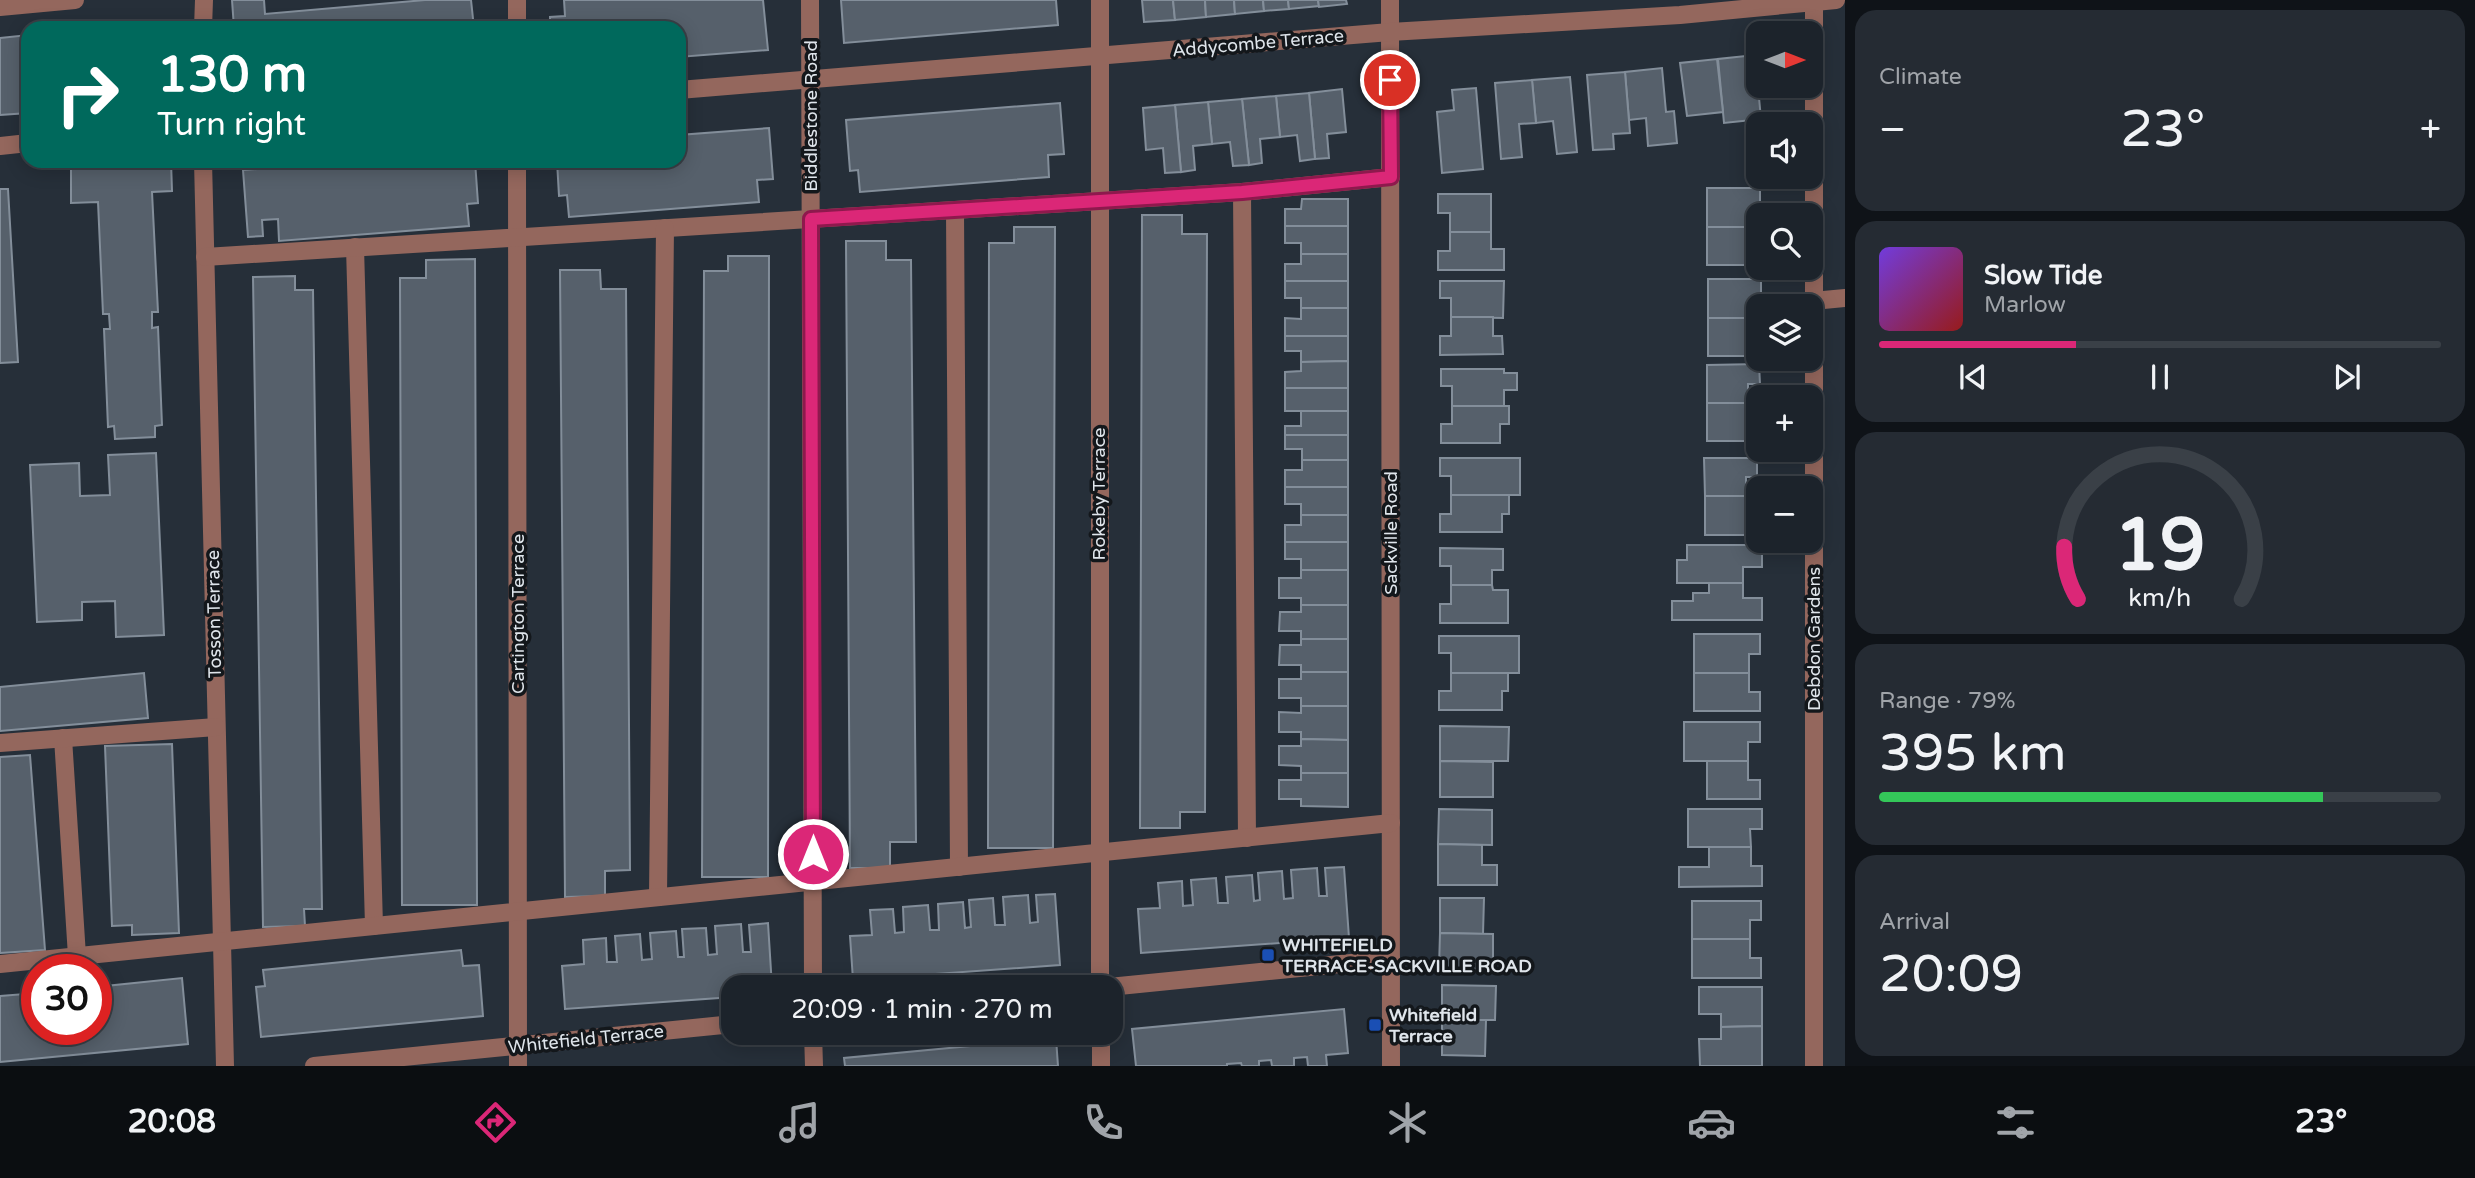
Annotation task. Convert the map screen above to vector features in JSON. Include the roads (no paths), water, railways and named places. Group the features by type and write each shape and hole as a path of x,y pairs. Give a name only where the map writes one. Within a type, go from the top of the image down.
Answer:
{"street":[{"path":"0,7 75,0"},
{"path":"204,0 204,21"},
{"path":"517,0 517,21"},
{"name":"Biddlestone Road","path":"810,0 813,975"},
{"name":"Rokeby Terrace","path":"1100,0 1100,975"},
{"name":"Sackville Road","path":"1390,0 1391,1066"},
{"name":"Addycombe Terrace","path":"686,89 1680,8 1836,0"},
{"name":"Debdon Gardens","path":"1813,294 1814,2"},
{"path":"0,146 21,144"},
{"name":"Tosson Terrace","path":"203,168 225,1066"},
{"name":"Cartington Terrace","path":"517,168 518,1066"},
{"path":"205,257 1242,192 1391,177"},
{"path":"1242,192 1247,838"},
{"path":"956,209 959,867"},
{"path":"658,897 665,228"},
{"path":"355,247 374,926"},
{"path":"1823,300 1845,298"},
{"name":"Debdon Gardens","path":"1813,371 1814,1066"},
{"path":"0,743 216,727"},
{"path":"63,738 78,954"},
{"path":"99,954 1391,823"},
{"path":"1123,986 1391,959"},
{"path":"0,964 21,962"},
{"name":"Whitefield Terrace","path":"314,1066 721,1025"},
{"path":"813,1045 814,1066"},
{"path":"1101,1045 1101,1066"}],"place":[{"name":"WHITEFIELD TERRACE-SACKVILLE ROAD","path":"1268,955"},
{"name":"Whitefield Terrace","path":"1375,1025"}]}
